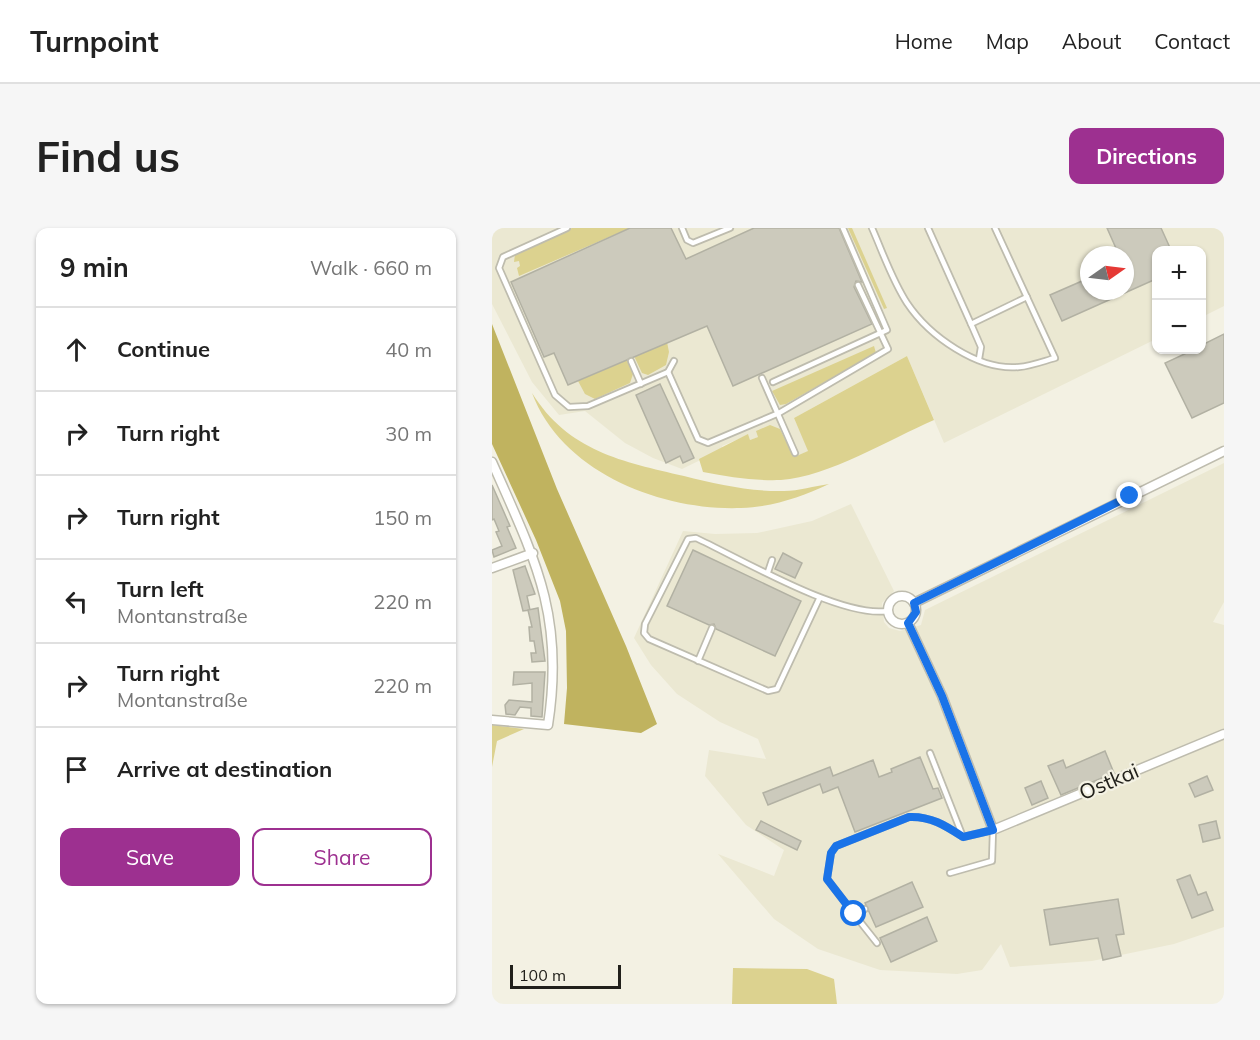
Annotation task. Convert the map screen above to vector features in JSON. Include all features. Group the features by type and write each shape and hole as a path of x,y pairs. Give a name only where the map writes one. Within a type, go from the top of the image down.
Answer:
{"street":[{"path":"914,603 1224,451"},
{"path":"492,462 532,553 551,617 554,667 548,725 492,720"},
{"path":"492,568 532,553"},
{"path":"898,596 906,596 914,603 916,612 908,623 896,623 887,612 891,601 898,596"},
{"path":"908,623 942,696 993,830"},
{"name":"Ostkai","path":"993,830 1224,734"}],"lane":[{"path":"567,228 503,256 499,268 555,395 569,407 588,406 668,372 674,361"},
{"path":"682,228 687,240 693,243 730,228"},
{"path":"774,382 887,330 843,228"},
{"path":"872,228 897,287 923,323 942,339 979,359 1003,367 1019,367 1055,358 995,228"},
{"path":"928,228 981,347 979,359"},
{"path":"668,372 698,440 708,443 779,413 888,349 858,285"},
{"path":"971,324 1027,297"},
{"path":"631,361 641,384"},
{"path":"762,378 795,453"},
{"path":"819,597 777,689 768,692 650,639 644,633 645,624 688,539 696,538 819,597 873,614 887,612"},
{"path":"768,572 772,560"},
{"path":"698,661 712,628"},
{"path":"930,753 963,837"},
{"path":"877,943 827,879 831,853 836,846 909,817 921,816 938,822 963,837 993,830 992,861 950,873"},
{"path":"854,914 865,909"}],"shaded area":[{"path":"492,228 1224,228 1224,306 1206,315 1206,246 1152,246 1152,341 944,443 907,356 794,418 809,451 794,457 780,429 750,440 748,435 722,446 723,449 682,469 653,458 625,443 585,411 559,415 532,382 492,304"},
{"path":"572,228 630,228 519,276 517,268 520,266 519,261 514,262 515,254"},
{"path":"848,228 852,228 887,308 884,309"},
{"path":"492,324 557,489 626,646 657,724 641,733 564,724 567,688 566,631 560,601 536,540 492,444"},
{"path":"667,342 669,352 666,365 648,375 642,373 634,356"},
{"path":"874,346 876,353 786,404 780,405 772,391"},
{"path":"907,356 934,420 838,465 799,477 762,480 703,472 699,459 748,434 750,440 758,437 756,431 770,425 780,429 794,457 808,451 794,418"},
{"path":"627,360 633,374 630,383 595,399 585,394 578,381"},
{"path":"532,393 546,413 562,428 580,441 619,459 721,485 746,489 790,491 829,484 764,506 741,508 679,503 648,494 618,482 590,465 566,445 546,421"},
{"path":"1224,463 1224,602 1213,622 1224,625 1224,927 1174,944 1092,961 1010,967 1001,944 982,970 957,974 880,970 818,949 774,919 718,854 774,876 784,850 746,825 705,776 709,750 766,759 758,739 720,722 677,694 651,665 634,638 683,531 715,534 757,533 812,521 851,504 894,591 882,603 884,622 889,628 900,631 921,625 925,610"},
{"path":"492,725 524,729 497,741 492,767"},
{"path":"733,968 807,969 834,979 837,1004 732,1004"}],"building":[{"path":"630,228 671,228 686,259 754,228 839,228 862,282 856,281 854,287 872,324 733,386 707,326 568,385 554,353 544,357 511,282"},
{"path":"1107,228 1161,228 1169,246 1152,246 1152,281 1134,289 1134,246 1115,246"},
{"path":"1080,282 1080,300 1109,300 1062,321 1050,295"},
{"path":"1224,334 1224,403 1192,418 1165,363 1184,354 1206,354 1206,343"},
{"path":"660,384 694,458 683,463 680,456 666,463 636,395"},
{"path":"492,485 510,526 507,527 516,548 494,557 492,550 502,546 496,532 499,531 494,519 492,520"},
{"path":"693,550 801,601 775,656 716,629 714,624 709,625 667,606"},
{"path":"783,553 802,563 795,578 775,569"},
{"path":"525,566 535,594 527,596 530,610 523,611 513,570"},
{"path":"538,608 545,661 532,662 531,653 536,653 534,641 530,641 529,627 532,627 528,610"},
{"path":"514,672 545,672 542,717 531,716 531,708 520,707 515,715 506,714 505,705 509,700 532,702 532,683 513,685"},
{"path":"1105,751 1114,773 1061,795 1048,766 1063,760 1066,768"},
{"path":"920,757 933,789 938,788 942,798 855,832 838,787 823,793 820,784 768,805 763,793 830,767 833,776 873,760 879,777 892,772 891,769"},
{"path":"1207,776 1213,790 1195,797 1189,784"},
{"path":"1041,781 1048,798 1032,805 1025,788"},
{"path":"761,821 801,841 797,850 756,830"},
{"path":"1216,821 1220,838 1203,842 1199,825"},
{"path":"1190,875 1198,895 1206,892 1213,910 1192,918 1177,880"},
{"path":"912,882 923,907 876,927 865,903"},
{"path":"1118,899 1124,934 1116,935 1121,956 1103,960 1098,938 1050,945 1044,910"},
{"path":"927,917 937,941 891,962 880,938"}],"route":[{"path":"854,914 827,879 831,853 836,846 909,817 921,816 938,822 963,837 993,830 942,696 908,623 916,612 914,603 1130,496"}]}
